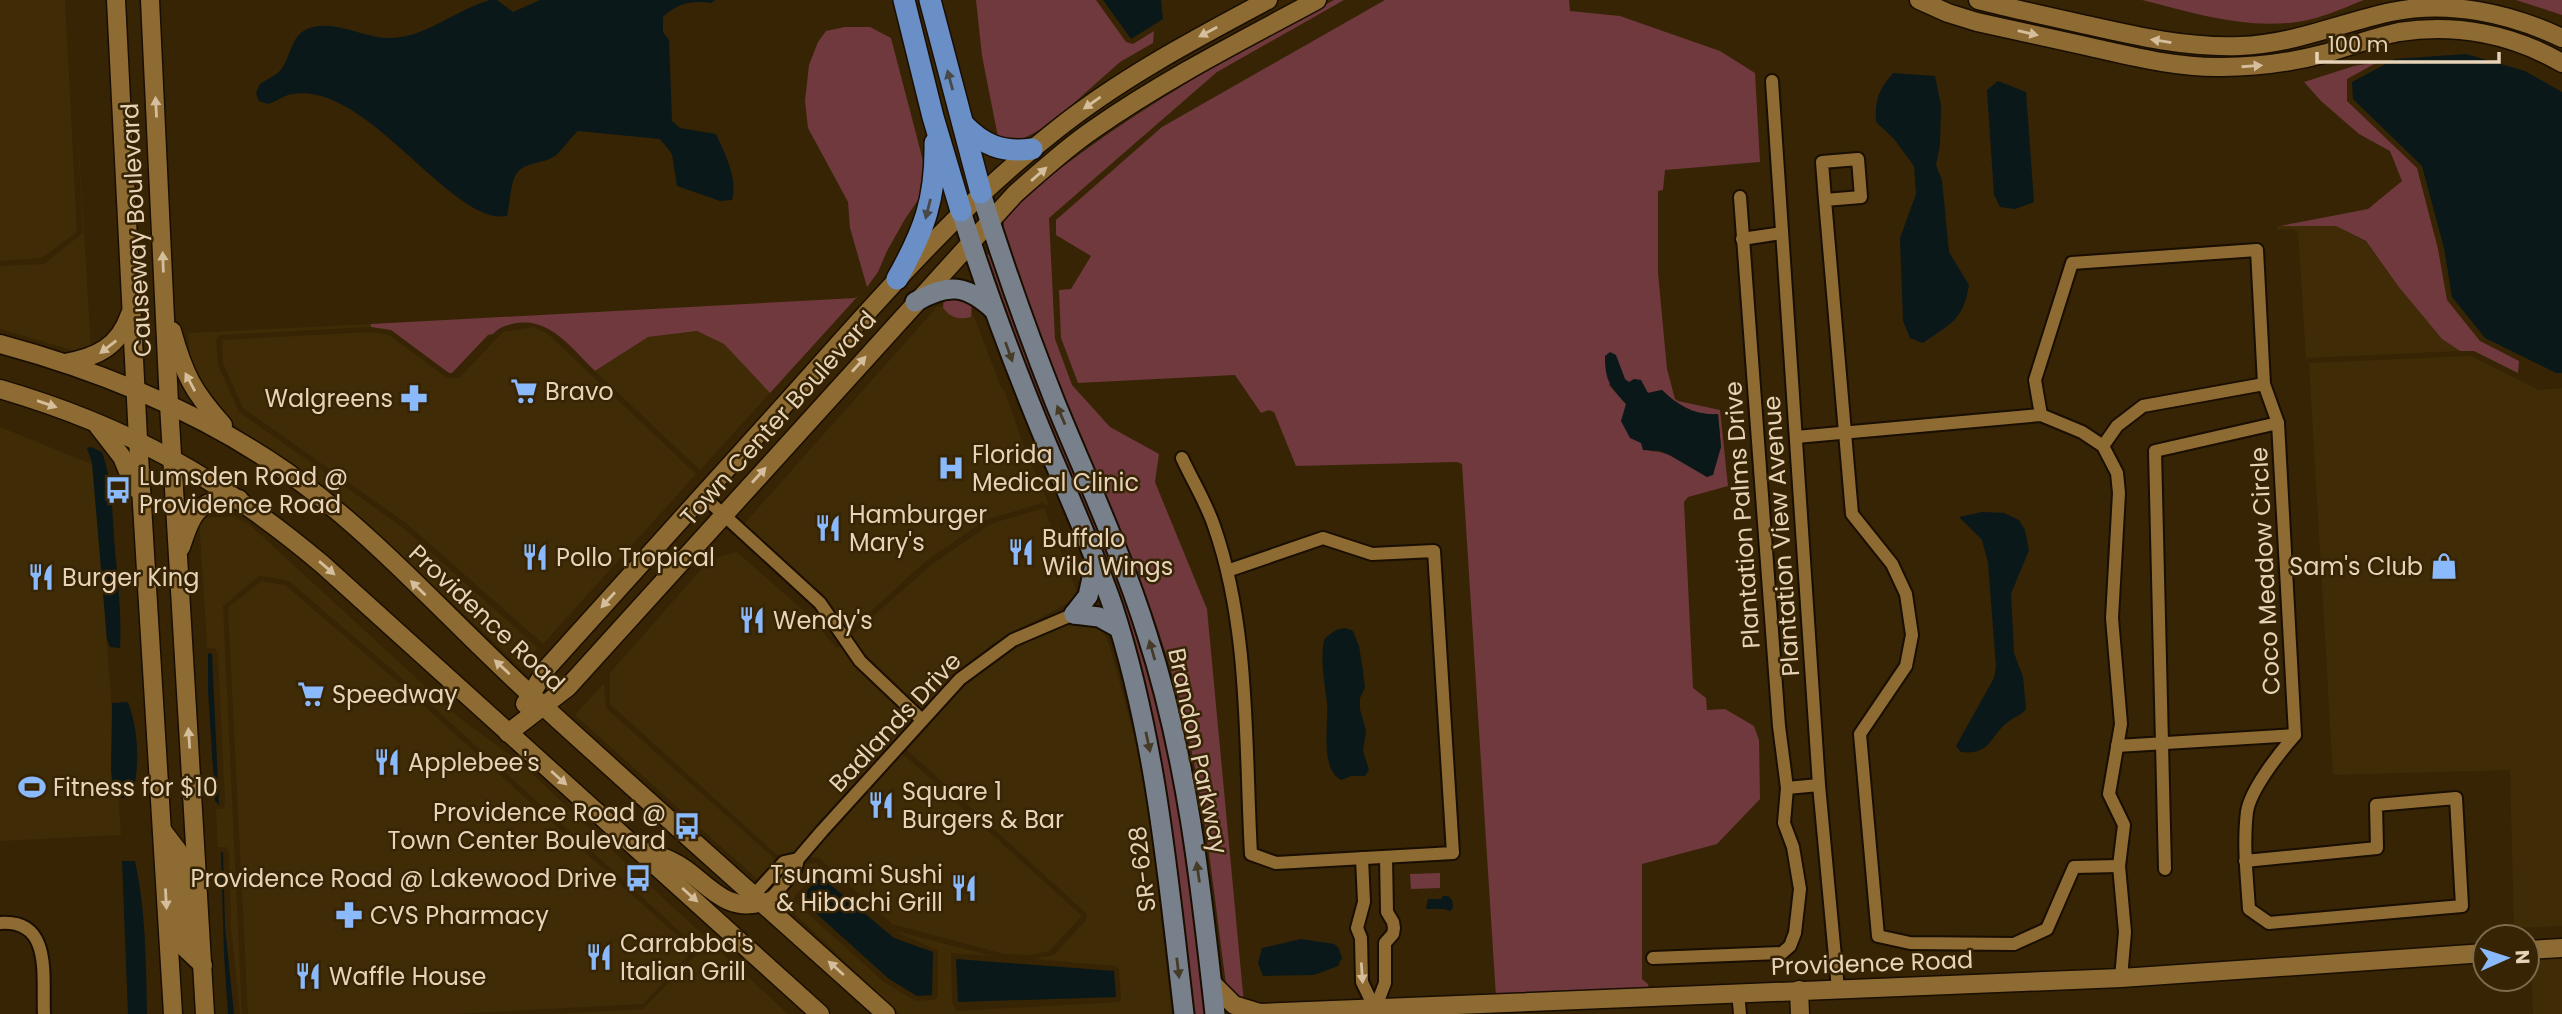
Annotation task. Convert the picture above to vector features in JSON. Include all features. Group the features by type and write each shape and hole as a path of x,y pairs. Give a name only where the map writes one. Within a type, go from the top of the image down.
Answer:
{"highway":[{"path":"904,0 933,117 961,211"},
{"path":"930,0 981,193"},
{"path":"897,279 918,242 930,204 934,173 933,117"},
{"path":"962,123 981,141 992,146 1004,150 1032,149"}],"main road":[{"name":"Causeway Boulevard","path":"116,0 138,439 173,1014"},
{"name":"Causeway Boulevard","path":"150,0 169,404 205,1014"},
{"name":"Town Center Boulevard","path":"538,700 547,668 961,211 1032,149 1089,105 1139,72 1268,0"},
{"name":"Town Center Boulevard","path":"508,733 538,700 568,687 1015,194 1092,130 1172,79 1317,0"},
{"path":"1919,0 1948,13 1984,23 2181,65 2221,67 2270,64 2327,53 2396,33 2437,29 2483,32 2507,38 2562,63"},
{"path":"1978,0 2155,40 2198,46 2242,46 2296,39 2391,12 2438,8 2474,10 2505,16 2562,38"},
{"name":"Brandon Parkway","path":"981,193 1055,401 1119,551 1148,636 1171,717 1182,771 1215,1014"},
{"path":"961,211 1015,368 1095,559 1091,589 1074,614"},
{"path":"915,302 952,288 973,293 994,310"},
{"path":"165,302 188,379 204,405 232,436"},
{"path":"64,363 96,356 106,349 123,331 132,307"},
{"name":"Providence Road","path":"0,344 64,363 169,404 232,436 298,481 351,523 538,700 886,1014"},
{"path":"0,388 138,439 239,499 323,564 820,1014"},
{"path":"93,421 122,457 142,509"},
{"path":"178,556 193,515 203,505 219,499 239,499"},
{"name":"SR-628","path":"1095,559 1119,628 1143,718 1159,803 1184,1014"},
{"path":"1074,614 1099,617 1119,628"},
{"path":"162,830 178,851 185,948 203,965"},
{"path":"639,849 679,865 725,901 746,905 758,899"},
{"path":"2541,949 2562,948"},
{"name":"Providence Road","path":"1211,982 1234,1005 1259,1014 2121,978 2471,954"},
{"path":"1799,990 1800,1014"}],"street":[{"name":"Plantation View Avenue","path":"1772,80 1818,785 1838,989"},
{"name":"Plantation Palms Drive","path":"1653,958 1782,953 1790,946 1795,933 1800,889 1793,848 1784,823 1787,788 1779,726 1740,197"},
{"path":"1825,200 1852,514 1892,564 1906,594 1912,635 1906,666 1860,734 1878,936 1910,943 2014,944 2047,929 2074,867 2119,866"},
{"path":"1742,239 1782,233"},
{"path":"2042,415 2035,380 2072,263 2257,250 2264,384 2278,423"},
{"path":"2103,446 2117,426 2143,406 2264,384"},
{"path":"1796,437 2042,415 2082,432 2103,446 2117,473 2119,493 2112,618 2120,724 2109,794 2124,825 2119,866 2125,932 2121,978"},
{"name":"Coco Meadow Circle","path":"2165,869 2155,451 2278,423 2295,735"},
{"path":"1182,458 1213,523 1227,571 1239,633 1251,854 1276,863 1453,853 1434,551 1372,554 1323,538 1227,571"},
{"path":"702,495 820,603 860,661 922,720"},
{"name":"Badlands Drive","path":"758,899 773,895 795,871 798,859 960,679 997,650 1028,632 1074,614"},
{"path":"2117,746 2295,735"},
{"path":"2245,862 2377,848 2376,805 2456,798 2462,906 2269,923 2249,909 2245,862 2247,810 2273,759 2295,735"},
{"path":"1787,788 1818,785"},
{"path":"1375,1009 1385,983 1385,943 1394,928 1387,912 1386,857"},
{"path":"1362,858 1362,915 1357,928 1361,938 1362,982 1375,1009"},
{"path":"1362,915 1375,909 1387,912"},
{"path":"0,923 23,925 36,936 41,951 44,1014"},
{"path":"1361,938 1371,945 1385,943"},
{"path":"1738,992 1740,1014"}],"shaded area":[{"path":"0,0 65,0 77,232 42,258 0,261"},
{"path":"490,0 497,0 513,12 540,0 715,0 711,3 697,2 674,8 663,17 663,32 669,40 672,121 680,128 716,134 732,175 732,200 720,201 677,186 672,154 660,139 578,131 555,156 518,171 512,185 507,216 484,213 459,198 376,127 346,107 317,95 288,95 268,104 259,101 256,93 260,84 278,73 293,43 307,29 328,26 380,37 404,36 429,28"},
{"path":"976,0 1096,0 1126,42 1133,44 1154,31 1153,43 1120,62 1048,126 1022,139 998,137 982,56"},
{"path":"1103,0 1161,0 1163,19 1131,39"},
{"path":"1334,0 1344,0 1217,72 1049,218 1055,339 1072,385 1110,427 1159,454 1155,482 1207,609 1244,1004 1230,994 1226,984 1199,791 1173,677 1130,553 1040,338 1005,237 1004,224 1008,212 1024,195 1123,124 1227,59"},
{"path":"1385,0 1569,0 1570,11 1620,16 1720,51 1755,73 1760,162 1665,170 1663,190 1658,191 1658,273 1667,369 1675,399 1720,410 1728,486 1688,497 1684,502 1693,688 1706,698 1707,710 1725,709 1754,726 1759,740 1760,799 1717,844 1642,864 1642,979 1648,984 1649,990 1496,997 1462,464 1296,466 1274,412 1269,410 1261,413 1235,375 1078,383 1061,338 1059,290 1071,289 1091,256 1056,235 1056,220 1162,127","holes":["1620,368 1625,380 1648,393 1662,390 1674,401 1695,412 1718,414 1721,447 1707,477 1673,456 1650,451 1641,443 1626,404 1609,385"]},
{"path":"2142,0 2364,0 2314,18 2277,24 2219,19"},
{"path":"2516,0 2562,0 2562,15"},
{"path":"845,27 870,27 891,38 927,176 925,190 905,219 878,272 867,287 850,228 848,202 808,128 805,101 809,65 818,42 826,31"},
{"path":"2466,54 2525,71 2562,92 2562,373 2556,373 2485,338 2452,297 2444,248 2422,166 2353,99 2352,82 2395,59"},
{"path":"2378,62 2347,79 2347,101 2417,168 2438,249 2447,300 2480,341 2519,361 2518,373 2474,351 2460,351 2442,339 2398,286 2366,241 2336,226 2280,226 2368,209 2402,181 2390,151 2359,134 2321,101 2304,82 2354,66"},
{"path":"74,65 91,351 82,353 0,329 0,266 44,264 83,233"},
{"path":"1893,73 1935,76 1941,105 1940,145 1936,165 1942,180 1949,252 1969,285 1959,314 1923,343 1910,338 1903,321 1900,238 1916,194 1914,166 1894,139 1876,122 1878,96"},
{"path":"1998,81 2026,92 2034,202 2015,209 2000,207 1994,195 1987,90"},
{"path":"2277,226 2336,226 2366,242 2442,339 2460,351 2306,358 2298,232 2294,229 2277,230"},
{"path":"993,254 1141,636 1177,782 1208,1014 1196,1014 1189,995 1151,723 985,256"},
{"path":"858,296 770,393 724,344 697,331 648,337 595,371 558,335 548,329 525,322 512,324 488,335 449,373 391,330 371,327 371,324"},
{"path":"944,297 957,297 972,303 971,317 959,318 949,314 943,308"},
{"path":"969,304 1083,590 1049,506 1042,503 986,520 926,561 849,631 825,599 744,524 937,307"},
{"path":"371,324 371,327 220,335 216,340 218,365 239,412 402,527 538,648 521,667 412,566 351,514 226,419 191,368 188,333"},
{"path":"534,327 548,334 696,474 543,644 406,523 243,408 223,363 222,340 369,332 389,335 447,378 459,378 503,332"},
{"path":"697,331 724,344 770,393 700,470 595,371 648,337"},
{"path":"1610,352 1616,355 1625,379 1629,382 1634,379 1641,380 1648,393 1662,390 1688,409 1718,414 1721,447 1713,475 1707,477 1660,451 1643,450 1641,443 1630,438 1621,421 1626,404 1607,377 1605,356"},
{"path":"2471,356 2539,390 2562,388 2562,926 2541,927 2541,923 2514,923 2510,770 2333,775 2309,363"},
{"path":"0,427 94,465 121,835 0,841"},
{"path":"87,448 102,452 110,483 120,607 120,648 110,647 107,640 92,463"},
{"path":"1044,508 1079,597 991,645 892,744 1082,916 1049,951 1030,955 1004,954 892,924 819,858 777,855 610,704 610,673 710,559 737,552 804,611 837,648 931,565 990,524"},
{"path":"1982,512 2004,513 2019,520 2025,530 2029,550 2011,594 2014,653 2023,677 2026,709 2002,727 1979,751 1961,752 1956,746 1994,678 1996,667 1988,563 1982,540 1959,517"},
{"path":"234,516 250,525 462,720 520,762 788,1014 553,1014 643,1009 699,949 395,672 289,581 259,576 223,606 240,1014 231,926 229,852 226,847 218,847 216,809 223,809 225,804 218,654 215,649 207,647 199,518"},
{"path":"262,581 285,585 391,676 693,950 643,1004 453,1014 248,1014 228,607"},
{"path":"1073,621 1101,625 1111,650 1137,747 1150,817 1172,1014 900,1014 779,899 800,875 804,864 816,863 846,891 825,873 820,872 795,895 794,901 885,983 916,1001 934,1000 938,997 938,951 895,931 992,956 951,953 952,1002 956,1011 1121,1000 1119,969 1116,966 1033,959 1054,955 1086,920 1087,914 905,748 965,683 1013,647"},
{"path":"1345,628 1353,631 1359,646 1365,688 1360,698 1366,731 1363,751 1369,770 1365,776 1351,776 1341,780 1334,774 1327,756 1327,703 1322,653 1325,638 1336,630"},
{"path":"208,653 212,654 219,805 215,801"},
{"path":"604,683 606,708 777,861 758,880 575,715"},
{"path":"128,702 136,737 136,773 132,797 121,798 113,792 112,703"},
{"path":"221,852 225,927 234,1014 228,1014"},
{"path":"122,861 135,861 139,880 145,937 147,1014 128,1014"},
{"path":"1440,873 1440,888 1411,889 1410,874"},
{"path":"821,877 894,938 933,952 932,995 917,996 889,979 799,898"},
{"path":"1443,896 1452,900 1453,908 1450,911 1426,909 1428,899 1441,899"},
{"path":"1301,939 1334,944 1342,958 1338,966 1314,975 1263,976 1258,963 1262,948"},
{"path":"2562,955 2562,1014 2533,1014 2532,993 2541,993 2541,956"},
{"path":"956,959 1114,971 1116,997 958,1002"}],"place":[{"name":"Bravo","path":"524,391"},
{"name":"Walgreens","path":"414,398"},
{"name":"Florida Medical Clinic","path":"951,468"},
{"name":"Lumsden Road @ Providence Road","path":"118,490"},
{"name":"Hamburger Mary's","path":"828,528"},
{"name":"Buffalo Wild Wings","path":"1021,552"},
{"name":"Pollo Tropical","path":"535,557"},
{"name":"Sam's Club","path":"2444,566"},
{"name":"Burger King","path":"41,577"},
{"name":"Wendy's","path":"752,620"},
{"name":"Speedway","path":"311,694"},
{"name":"Applebee's","path":"387,762"},
{"name":"Fitness for $10","path":"32,787"},
{"name":"Square 1 Burgers & Bar","path":"881,805"},
{"name":"Providence Road @ Town Center Boulevard","path":"687,826"},
{"name":"Providence Road @ Lakewood Drive","path":"638,878"},
{"name":"Tsunami Sushi & Hibachi Grill","path":"964,888"},
{"name":"CVS Pharmacy","path":"349,915"},
{"name":"Carrabba's Italian Grill","path":"599,957"},
{"name":"Waffle House","path":"308,976"}]}
